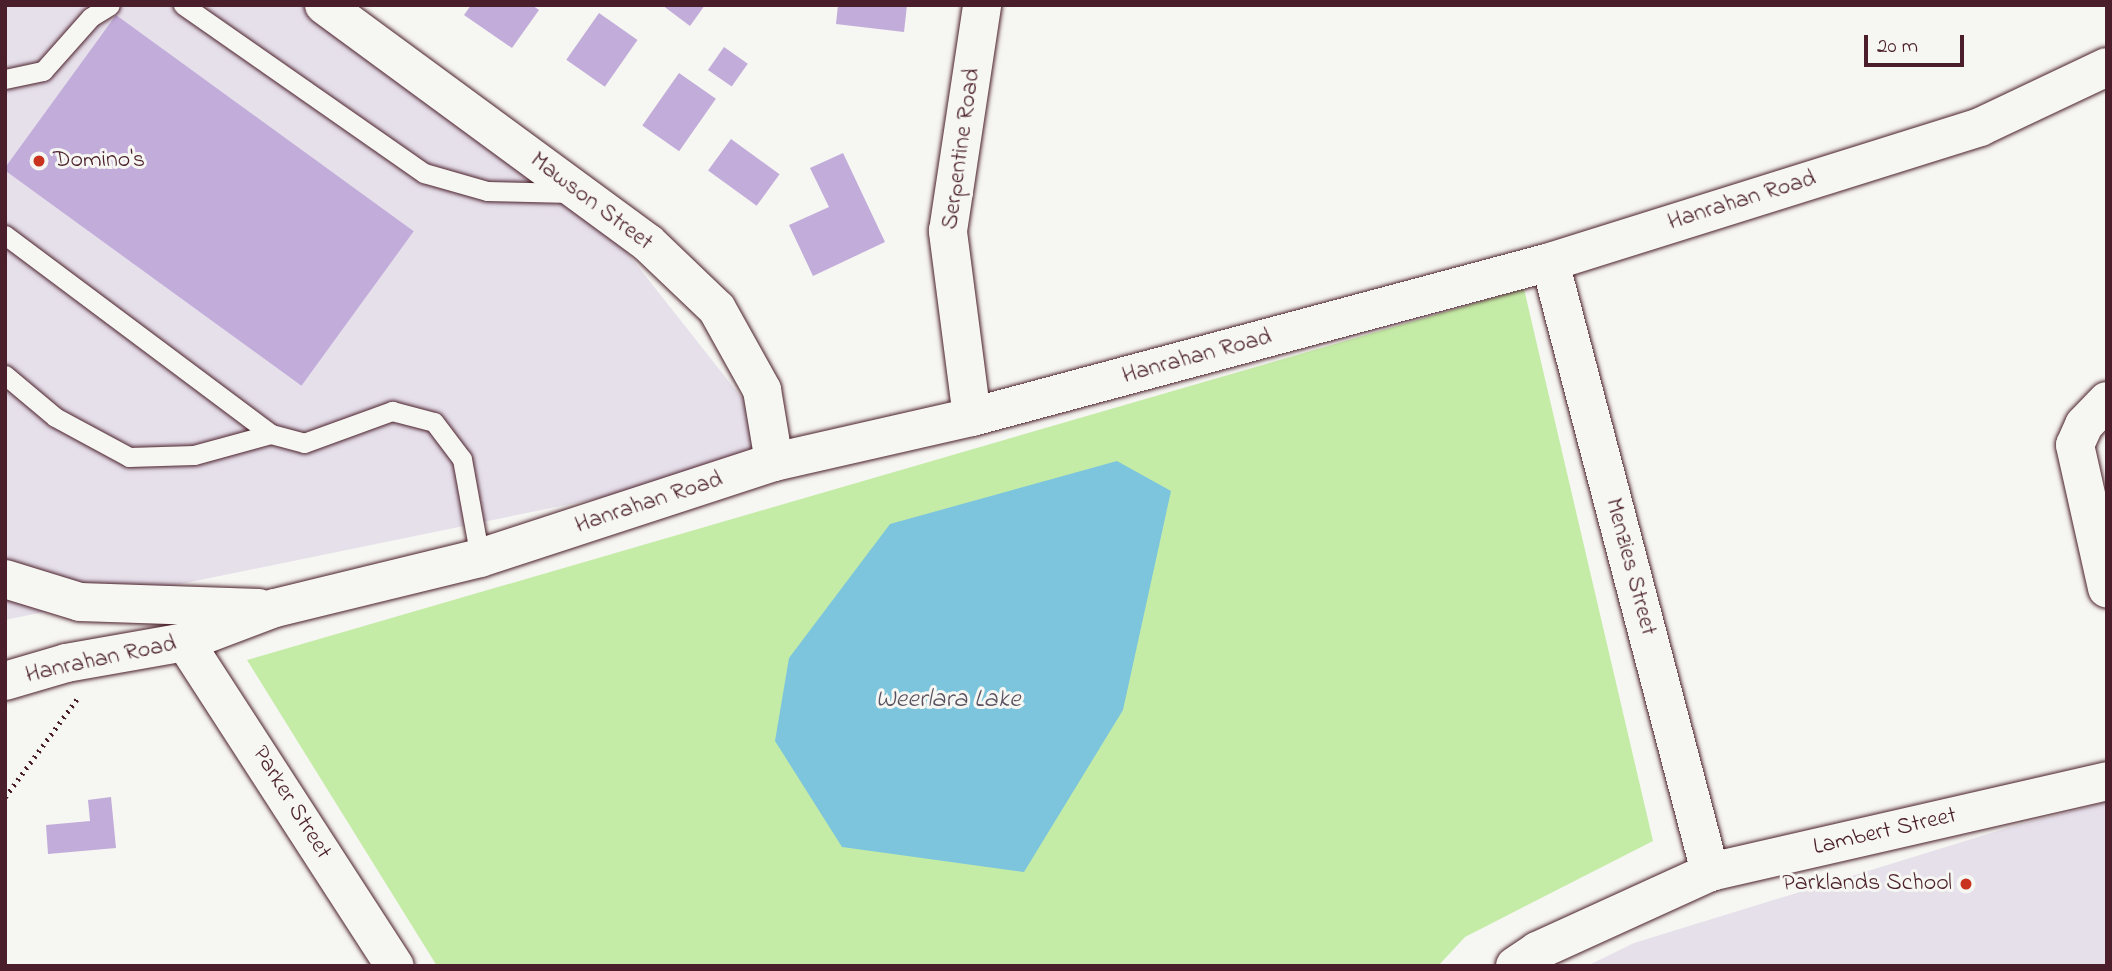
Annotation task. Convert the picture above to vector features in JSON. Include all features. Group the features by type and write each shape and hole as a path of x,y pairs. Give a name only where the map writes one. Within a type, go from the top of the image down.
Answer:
{"street":[{"name":"Mawson Street","path":"324,5 648,243 717,309 762,390 774,463"},
{"name":"Serpentine Road","path":"972,417 948,232 982,5"},
{"name":"Hanrahan Road","path":"5,681 66,663 185,642 275,608 480,558 774,463 972,417 1550,262 1980,127 2107,67"},
{"name":"Menzies Street","path":"1550,262 1710,872"},
{"path":"2107,401 2084,425 2075,445 2081,490 2107,588"},
{"name":"Hanrahan Road","path":"5,579 80,602 275,608"},
{"name":"Parker Street","path":"185,642 395,966"},
{"name":"Lambert Street","path":"1515,966 1537,951 1710,872 2107,781"}],"lane":[{"path":"5,79 43,71 91,17 110,5"},
{"path":"183,5 424,173 487,191 580,193"},
{"path":"5,235 271,434 304,443 392,411 434,422 462,459 480,558"},
{"path":"5,375 55,417 129,457 194,455 271,434"}],"path":[{"path":"5,797 83,695"}],"shaded area":[{"path":"5,5 321,5 580,193 790,459 5,620"},
{"name":"Parklands School","path":"2107,802 2107,966 1587,966 1634,943 2017,825"}],"green space":[{"path":"1524,289 1653,841 1465,937 1438,966 437,966 247,660"}],"water":[{"name":"Weerlara Lake","path":"1117,461 1171,491 1123,710 1024,872 842,847 775,741 789,658 890,524"}],"building":[{"path":"471,5 532,5 539,10 512,48 464,15"},
{"path":"662,5 705,5 690,26"},
{"path":"838,5 907,5 904,32 836,24"},
{"path":"599,13 638,40 605,87 566,60"},
{"path":"116,15 414,231 301,386 5,170"},
{"path":"724,47 748,64 732,87 708,70"},
{"path":"679,73 716,99 679,151 642,125"},
{"path":"731,139 780,174 757,206 708,171"},
{"path":"843,153 885,242 813,276 789,225 829,207 810,168"},
{"path":"111,797 116,848 48,854 46,825 90,821 88,800"}],"place":[{"name":"Domino's","path":"39,161"},
{"name":"Parklands School","path":"1966,884"}]}
